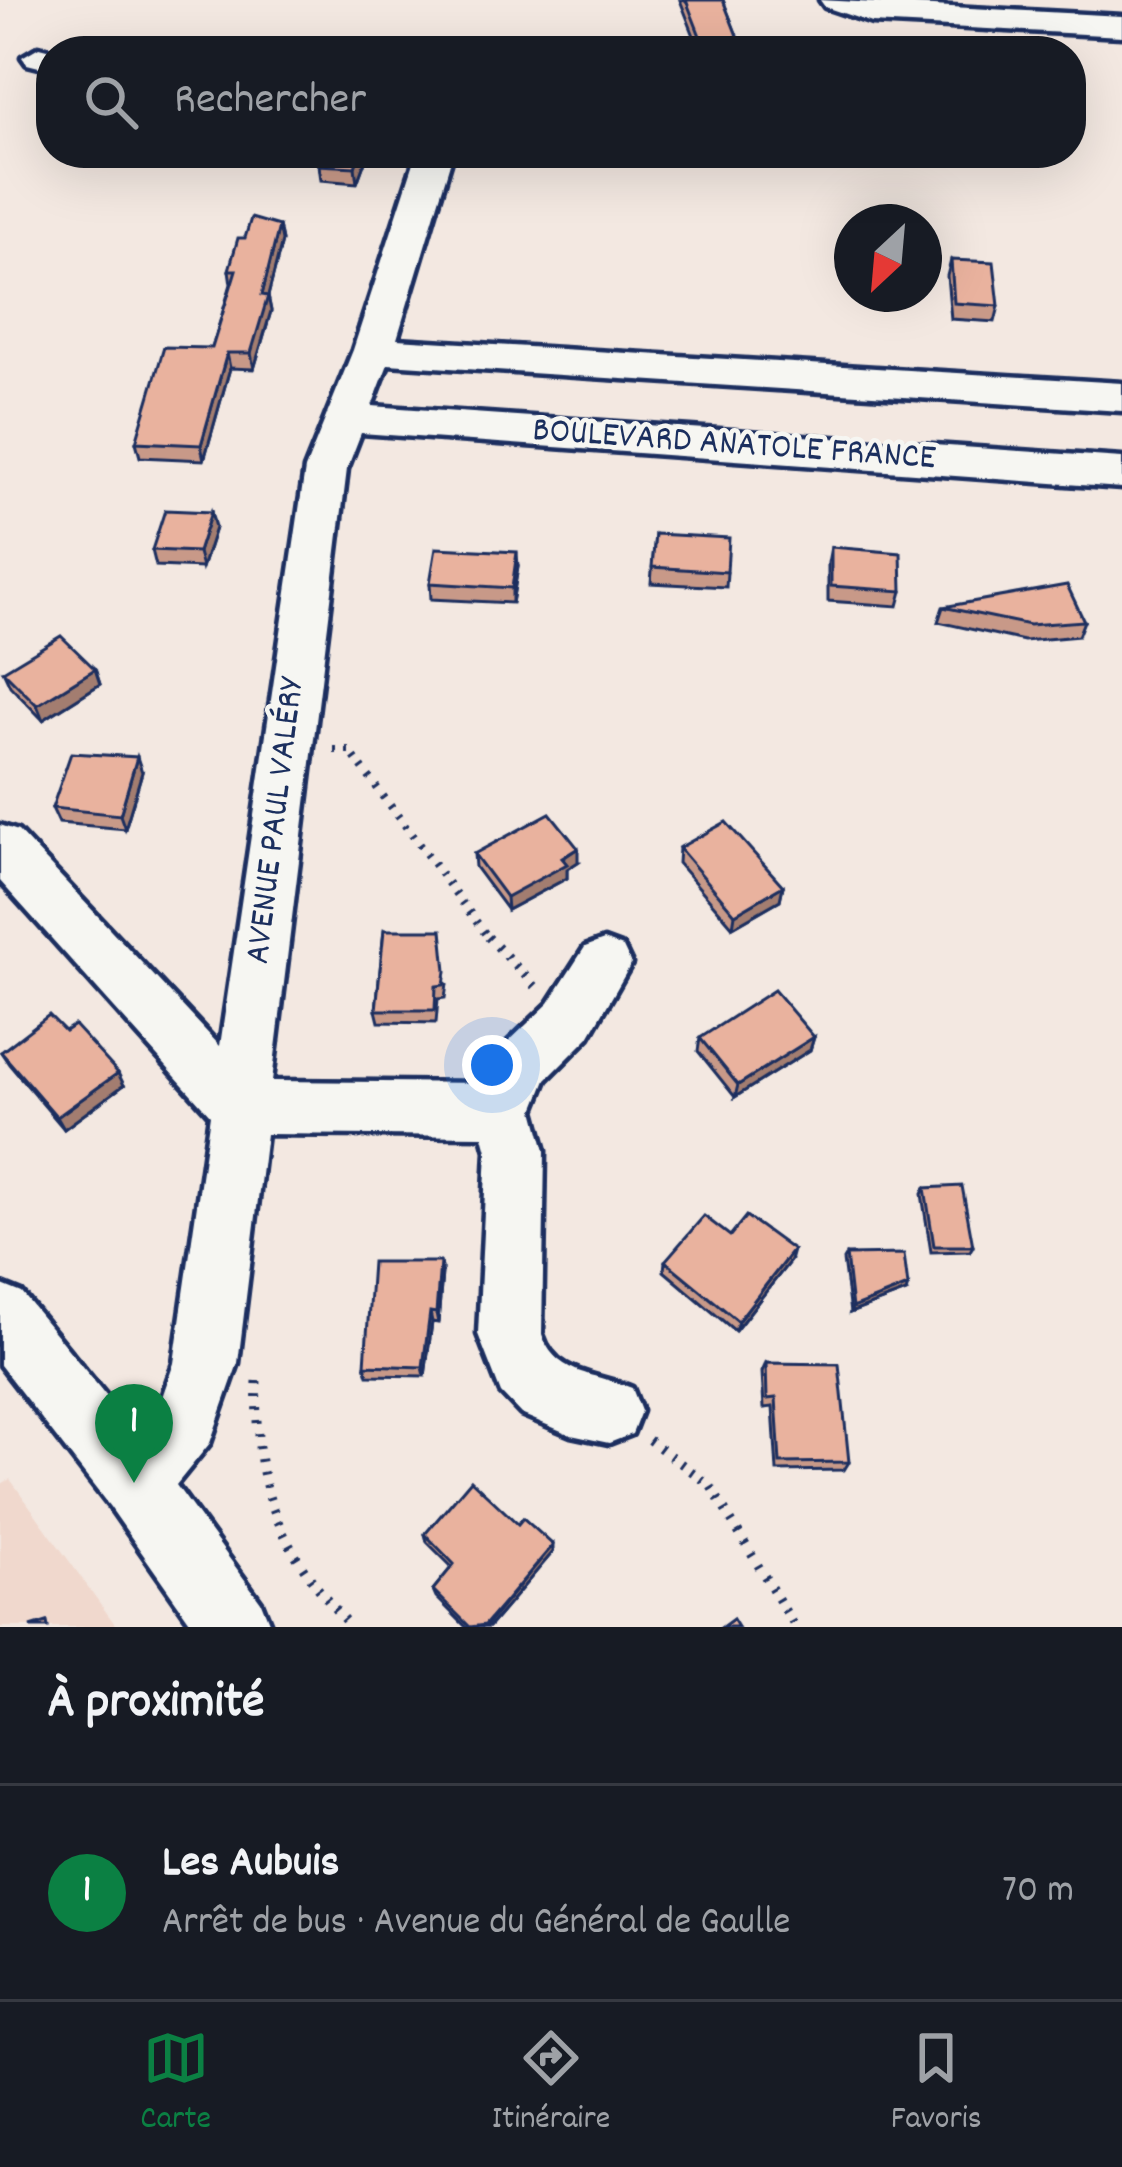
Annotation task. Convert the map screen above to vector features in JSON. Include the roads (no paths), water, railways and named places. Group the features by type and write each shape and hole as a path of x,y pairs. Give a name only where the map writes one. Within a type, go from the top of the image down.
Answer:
{"street":[{"path":"836,0 872,13 1122,26"},
{"name":"AVENUE PAUL VALÉRY","path":"134,1483 173,1441 199,1397 326,469 373,350 430,168"},
{"name":"BOULEVARD ANATOLE FRANCE","path":"373,350 1122,397"},
{"name":"BOULEVARD ANATOLE FRANCE","path":"345,418 1122,473"},
{"path":"0,846 240,1106 505,1110"},
{"path":"604,964 569,1019 524,1064 505,1110 516,1151 510,1334 515,1355 523,1376 542,1392 609,1411"},
{"path":"0,1315 134,1483 236,1627"}],"place":[{"name":"Les Aubuis","path":"134,1483"}]}
